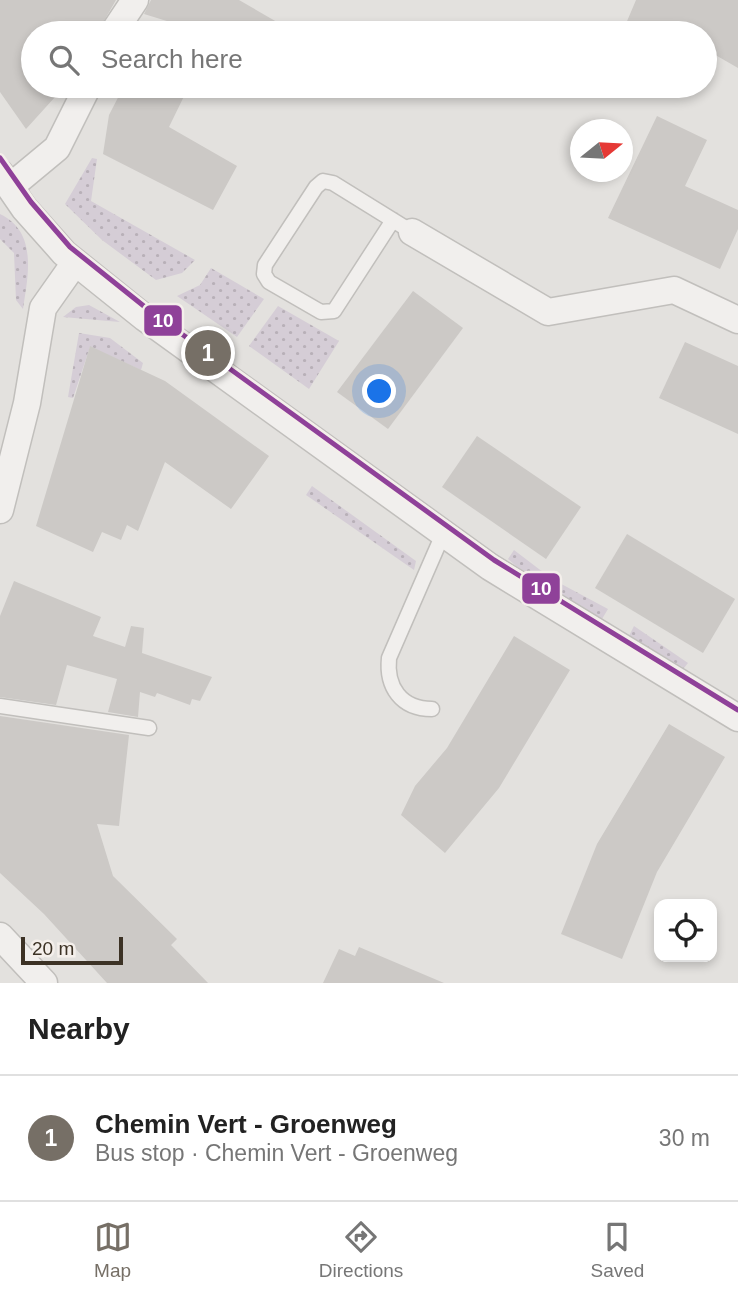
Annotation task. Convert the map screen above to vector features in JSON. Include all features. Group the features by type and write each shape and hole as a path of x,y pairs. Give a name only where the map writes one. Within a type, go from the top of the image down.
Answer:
{"street":[{"path":"121,21 135,0"},
{"path":"82,98 57,148 5,180 46,234 75,264 443,534 532,593 738,718"},
{"path":"402,226 548,312 674,290 738,320"},
{"path":"0,510 27,403 43,308 75,264"},
{"path":"0,936 44,983"}],"lane":[{"path":"323,181 332,183 402,226 334,312 321,312 266,278 265,265 316,187 323,181"},
{"path":"432,709 409,705 398,697 387,672 388,657 443,534"},
{"path":"0,706 149,728"}],"shaded area":[{"path":"92,158 97,159 91,201 195,260 182,273 156,280 102,240 65,204"},
{"path":"0,214 12,222 25,243 28,269 23,309 16,300 14,253 0,239"},
{"path":"211,268 264,299 237,337 177,296 200,285"},
{"path":"89,305 120,322 63,317 76,307"},
{"path":"278,306 339,341 309,389 249,346"},
{"path":"79,333 110,338 143,363 141,370 90,347 73,398 68,397"},
{"path":"312,486 416,561 414,570 306,495"},
{"path":"514,550 552,579 608,609 602,619 516,566 508,559"},
{"path":"634,626 688,663 684,668 629,636"}],"building":[{"path":"0,0 116,0 104,21 21,21 21,98 54,98 26,129 0,92"},
{"path":"151,0 239,0 275,21 167,21 144,14"},
{"path":"636,0 738,0 738,68 717,56 717,21 627,21"},
{"path":"118,98 183,98 169,127 237,166 213,210 103,154 109,115"},
{"path":"657,116 707,140 685,186 738,210 738,229 720,269 608,218 625,182 633,182 633,166"},
{"path":"413,291 463,328 388,429 337,392"},
{"path":"685,342 738,366 738,434 659,398"},
{"path":"90,346 165,381 269,456 231,509 165,462 138,531 127,525 121,540 102,532 93,552 36,526"},
{"path":"477,436 581,507 546,559 442,487"},
{"path":"627,534 735,599 703,653 595,588"},
{"path":"14,581 101,617 93,636 125,647 131,626 144,628 142,653 212,677 200,701 192,699 190,705 157,693 155,697 140,692 138,717 108,712 117,679 67,665 56,705 0,697 0,616"},
{"path":"514,636 570,670 499,788 445,853 401,815 415,786 447,748"},
{"path":"0,716 129,735 119,826 97,824 113,876 177,939 171,945 208,983 107,983 44,914 0,873"},
{"path":"669,724 725,757 657,872 622,959 561,934 597,844"},
{"path":"359,947 444,983 323,983 339,949 355,956"}],"transit line":[{"name":"10","path":"0,158 31,202 70,247 150,311 494,560 738,710"}],"place":[{"name":"Chemin Vert - Groenweg","path":"208,353"}]}
